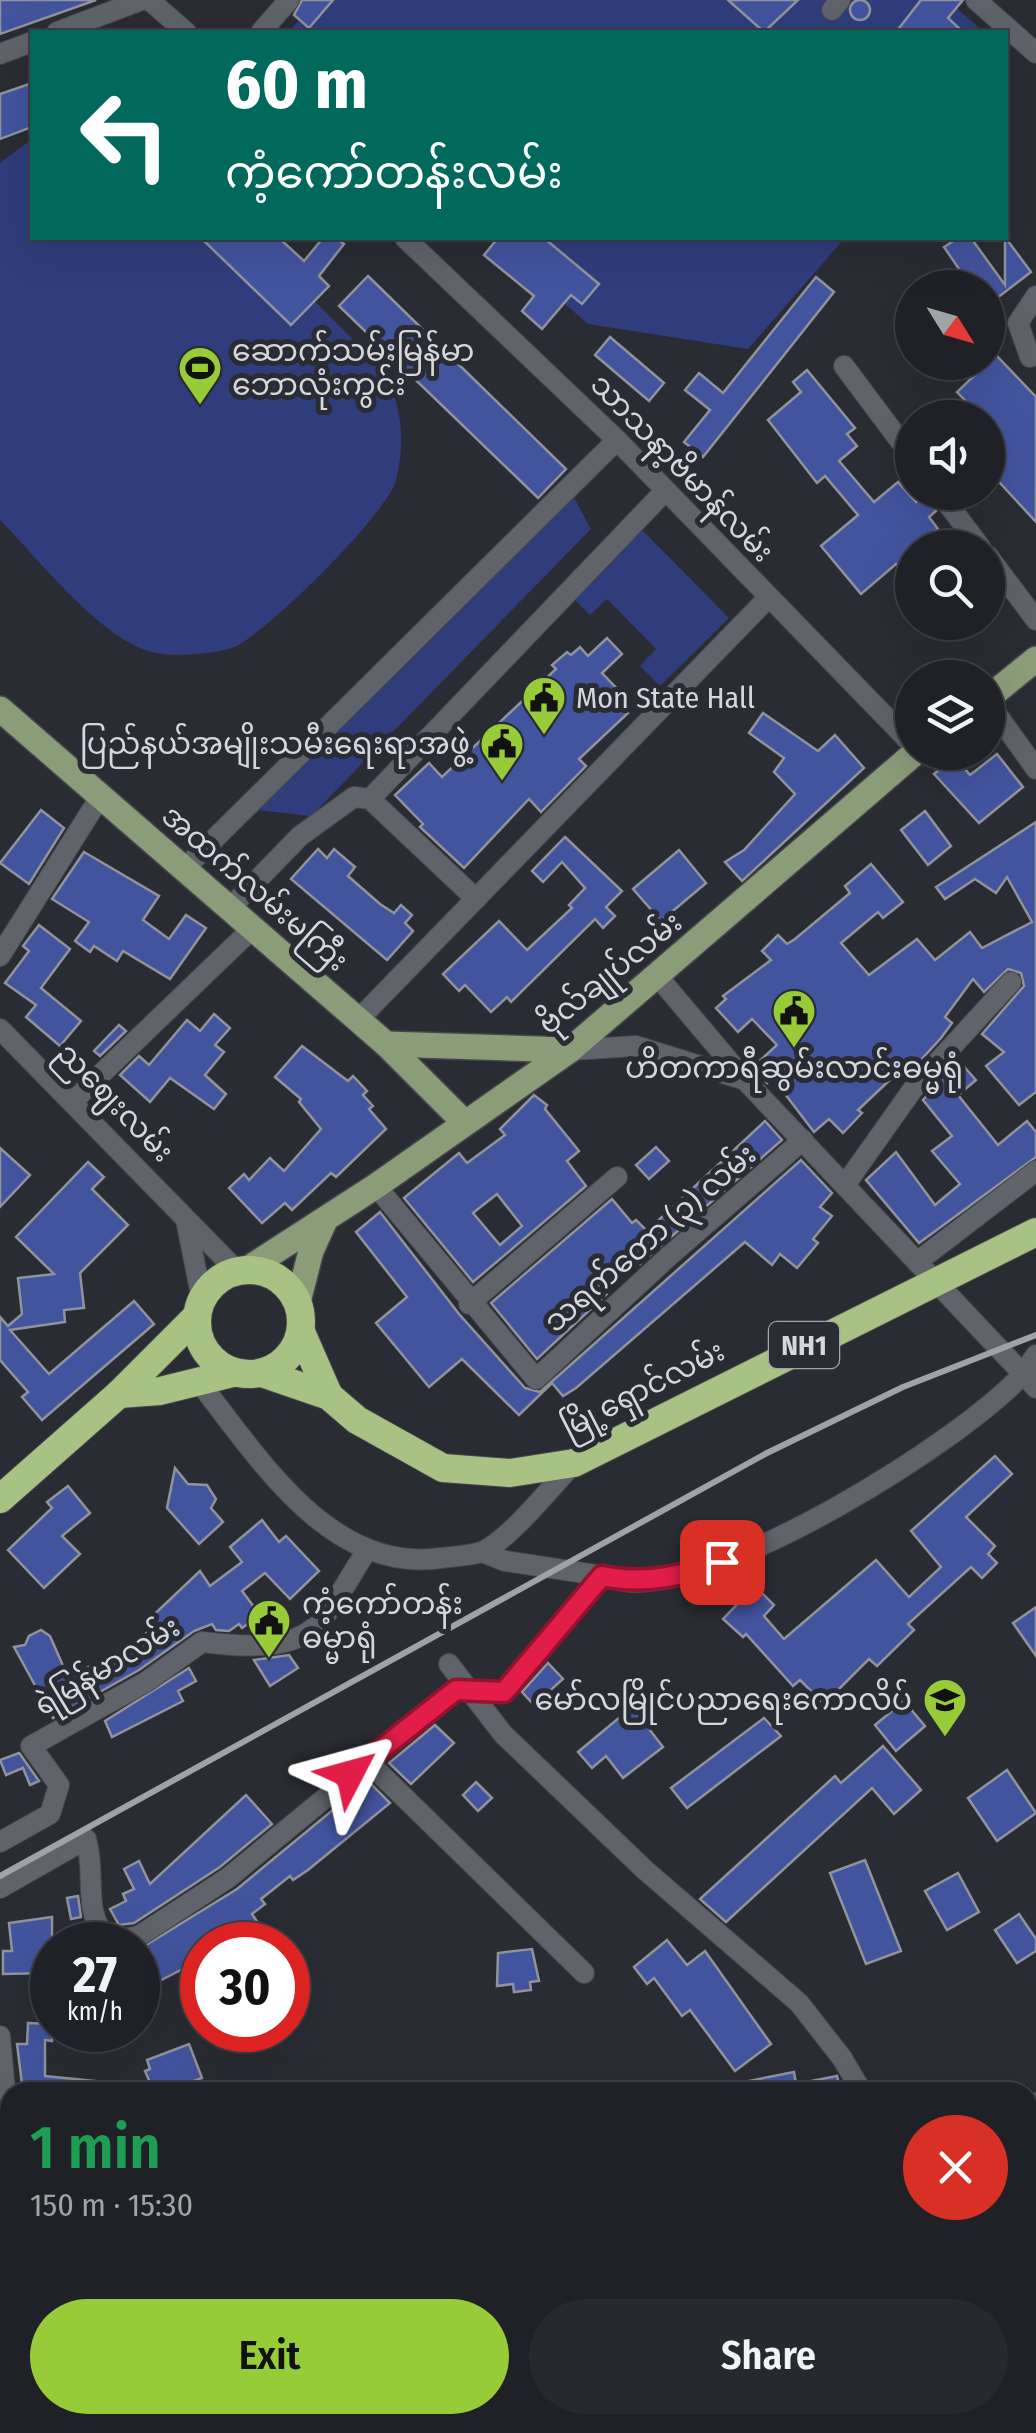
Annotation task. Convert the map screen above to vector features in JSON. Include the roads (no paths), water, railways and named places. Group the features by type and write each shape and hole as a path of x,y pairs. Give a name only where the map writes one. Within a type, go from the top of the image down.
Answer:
{"highway":[{"name":"မြို့ရှောင်လမ်း","path":"262,1374 329,1396 357,1420 444,1468 510,1473 574,1463 916,1288 1036,1232"},
{"path":"0,1498 119,1394 200,1308 210,1287 242,1270 277,1278 298,1302"},
{"name":"NH1","path":"298,1302 301,1332"},
{"path":"200,1308 205,1351 233,1373"},
{"path":"262,1374 288,1358 301,1332"},
{"name":"မြို့ရှောင်လမ်း","path":"301,1332 329,1396"},
{"name":"NH1","path":"119,1394 233,1373 262,1374"}],"main road":[{"path":"1005,685 1036,659"},
{"name":"အထက်လမ်းမကြီး","path":"0,710 386,1044 463,1122"},
{"name":"ဗိုလ်ချုပ်လမ်း","path":"242,1270 376,1186 570,1050 659,978 896,770"},
{"path":"386,1044 570,1050"},
{"path":"298,1302 311,1251 325,1220"}],"street":[{"path":"62,30 145,0 183,30"},
{"path":"262,30 290,0"},
{"path":"976,0 1036,53"},
{"path":"0,54 30,43"},
{"name":"သာသနာ့ဗိမာန်လမ်း","path":"407,240 618,440 767,599 895,727"},
{"path":"1030,357 1018,322 1036,296"},
{"path":"844,366 895,434"},
{"path":"183,870 618,440"},
{"path":"370,799 665,491"},
{"path":"1005,579 1036,620"},
{"path":"358,1020 767,599"},
{"path":"1005,724 1036,769"},
{"path":"229,909 300,836 354,796 370,799 476,899"},
{"path":"0,956 100,797"},
{"path":"73,1100 252,929"},
{"path":"659,978 746,1080 1029,1381"},
{"path":"844,1186 913,1089 1010,982"},
{"name":"ညဈေးလမ်း","path":"0,1029 242,1270"},
{"path":"570,1050 636,1046 746,1080"},
{"name":"သရက်တော (၃) လမ်း","path":"470,1304 536,1379 804,1140"},
{"path":"917,1262 1036,1171"},
{"path":"376,1186 470,1304 616,1177"},
{"path":"186,1218 200,1308"},
{"path":"199,1382 276,1478 312,1514 366,1552 390,1560 417,1561 482,1552 505,1560 633,1582 671,1576 754,1550 826,1512 1029,1381 1036,1355"},
{"path":"482,1552 574,1463"},
{"name":"ရဲမြန်မာလမ်း","path":"0,1842 50,1814 59,1785 32,1746 146,1682 202,1642 238,1646 270,1643 312,1630 366,1552"},
{"path":"0,1888 86,1840 92,1860 88,1894 94,1925 108,1942 121,1942 150,1929 228,1878 456,1690 504,1692 602,1576"},
{"path":"449,1664 503,1734 630,1856 799,2003 856,2082"},
{"path":"367,1761 584,1972"},
{"path":"0,2036 4,2082"}],"railway":[{"path":"0,1876 767,1453 903,1387 1036,1335"}],"place":[{"name":"ဆောက်သမ်းမြန်မာ ဘောလုံးကွင်း","path":"200,406"},
{"name":"Mon State Hall","path":"544,736"},
{"name":"ပြည်နယ်အမျိုးသမီးရေးရာအဖွဲ့","path":"502,782"},
{"name":"ဟိတကာရီဆွမ်းလာင်းဓမ္မရုံ","path":"794,1049"},
{"name":"ကံ့ကော်တန်း ဓမ္မာရုံ","path":"269,1659"},
{"name":"မော်လမြိုင်ပညာရေးကောလိပ်","path":"945,1738"}]}
